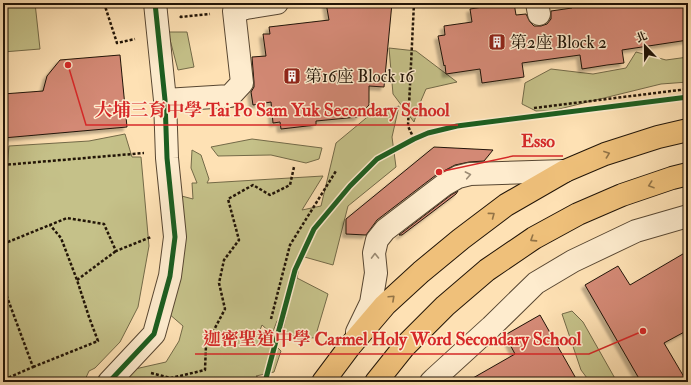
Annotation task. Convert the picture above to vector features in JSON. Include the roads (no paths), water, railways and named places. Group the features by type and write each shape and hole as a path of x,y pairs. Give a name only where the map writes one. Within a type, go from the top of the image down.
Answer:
{"main road":[{"path":"323,382 350,346 385,305 420,272 455,243 506,205 565,171 605,154 658,137 688,130"},
{"path":"376,382 404,347 445,306 487,270 534,238 578,214 622,195 688,174"}],"street":[{"path":"109,382 154,334 170,276 175,237 167,158 165,100 155,3"},
{"path":"165,100 230,96 242,83 231,7 246,8 277,3"},
{"path":"350,346 372,302 376,273 374,253 377,240 385,230 444,185 458,177 470,174 565,171"},
{"path":"431,382 536,283 573,261 636,231 688,216"}],"place":[{"name":"第2座 Block 2","path":"497,42"},
{"name":"大埔三育中學 Tai Po Sam Yuk Secondary School","path":"68,65"},
{"name":"第16座 Block 16","path":"292,76"},
{"name":"Esso","path":"439,172"},
{"name":"迦密聖道中學 Carmel Holy Word Secondary School","path":"643,331"}]}
